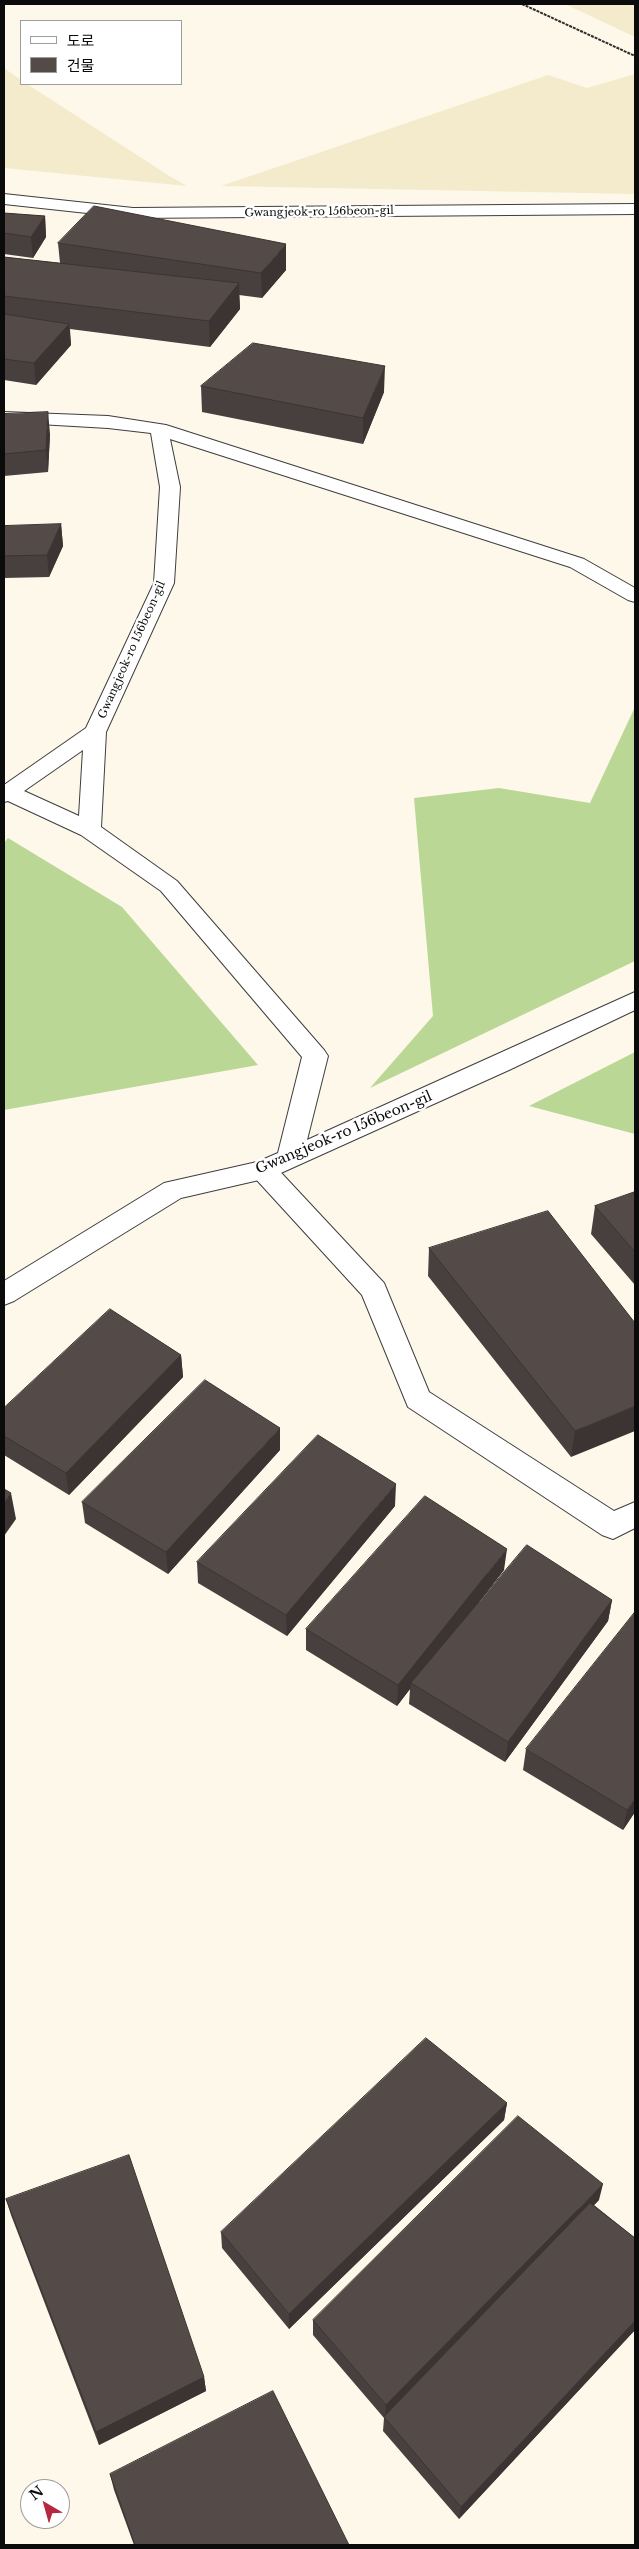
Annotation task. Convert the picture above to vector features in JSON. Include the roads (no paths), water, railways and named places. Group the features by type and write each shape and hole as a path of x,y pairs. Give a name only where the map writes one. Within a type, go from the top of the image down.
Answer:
{"street":[{"name":"Gwangjeok-ro 156beon-gil","path":"4,199 133,213 635,209"},
{"path":"4,417 108,422 159,429 577,563 635,596"},
{"name":"Gwangjeok-ro 156beon-gil","path":"6,793 94,732 164,583 170,487 159,429"},
{"path":"89,830 94,732"},
{"path":"6,793 89,830 169,886 315,1056 289,1159"},
{"name":"Gwangjeok-ro 156beon-gil","path":"4,1294 173,1190 263,1170 500,1064 635,1000"},
{"path":"263,1170 374,1290 418,1399 614,1526 635,1514"}]}
